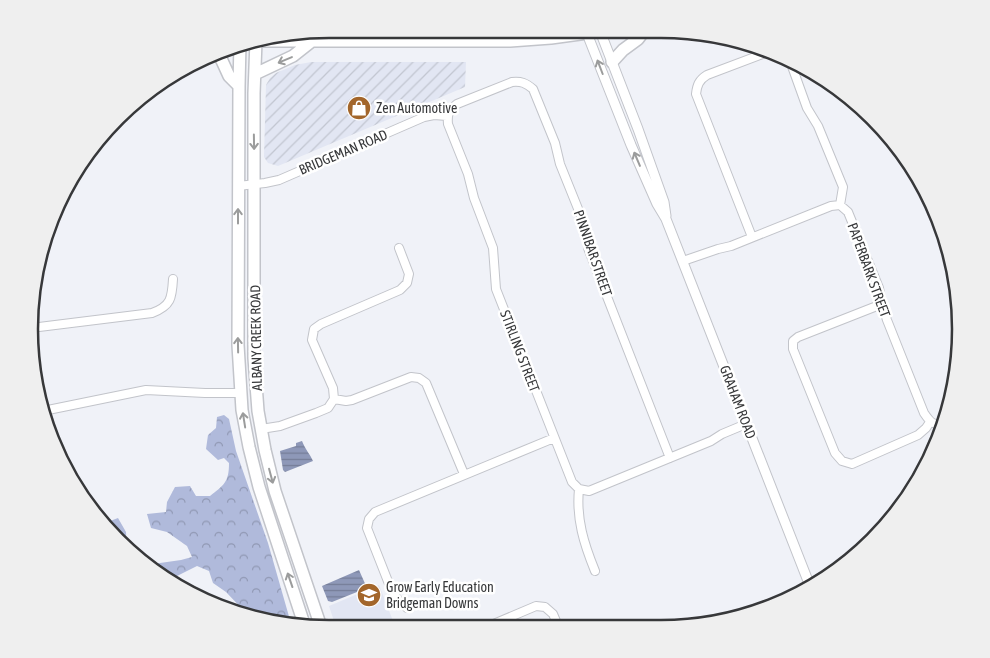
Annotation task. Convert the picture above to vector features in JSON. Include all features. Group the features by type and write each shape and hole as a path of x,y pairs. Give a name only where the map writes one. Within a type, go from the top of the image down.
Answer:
{"main road":[{"path":"285,41 510,41 551,38"},
{"path":"612,62 623,50 639,38"},
{"path":"255,74 293,56 312,41"},
{"name":"ALBANY CREEK ROAD","path":"257,46 254,358 256,392 261,429 275,491 319,620"},
{"name":"ALBANY CREEK ROAD","path":"240,51 238,345 240,393 245,426 259,487 302,619"},
{"path":"221,58 229,76 239,86"}],"street":[{"name":"GRAHAM ROAD","path":"589,38 631,145 657,204 666,219 683,261 808,580"},
{"name":"GRAHAM ROAD","path":"603,38 664,202 666,219"},
{"path":"752,237 696,94 696,86 707,75 760,55"},
{"path":"683,261 731,246 831,206 840,205 843,186 818,126 807,108 793,70"},
{"name":"PINNIBAR STREET","path":"447,116 457,104 512,82 521,81 532,89 555,143 560,164 587,231 588,248 670,458"},
{"name":"BRIDGEMAN ROAD","path":"238,186 271,182 287,177 424,117 434,115 447,116"},
{"name":"STIRLING STREET","path":"447,116 448,124 468,174 474,198 494,248 496,289 572,482 579,489"},
{"name":"PAPERBARK STREET","path":"840,205 848,212 879,288 882,304 924,413 930,422"},
{"path":"261,429 280,426 328,408 334,399 333,388 312,340 314,329 321,324 400,290 407,283 409,274 399,248"},
{"path":"38,327 152,313 161,310 167,304 172,294 172,279"},
{"path":"882,304 798,337 793,341 793,349 835,453 842,461 852,464 918,435 930,422 936,424"},
{"path":"334,399 352,400 411,377 419,378 426,383 464,474"},
{"path":"49,410 146,390 240,393"},
{"path":"595,571 585,546 581,527 578,503 579,489 590,492 711,441 746,424"},
{"path":"407,608 398,600 391,589 367,528 369,519 376,512 554,438"},
{"path":"503,620 536,606 545,607 553,614 556,620"}],"shaded area":[{"path":"311,62 466,62 465,87 278,166 268,163 264,157 266,85 276,73 295,65"},
{"path":"302,441 313,461 285,472 280,451 296,446 296,443"},
{"path":"359,570 367,588 332,602 328,601 322,586"},
{"name":"Grow Early Education Bridgeman Downs","path":"379,585 393,620 334,620 329,606"}],"green space":[{"path":"224,415 229,419 236,451 268,543 289,618 240,607 226,592 213,583 209,571 197,566 176,577 157,563 192,557 187,546 167,532 151,528 147,514 166,512 167,502 175,487 190,486 196,496 210,496 227,479 229,463 224,458 218,460 206,449 208,435 216,428 217,417"},
{"path":"118,518 126,532 126,538 123,535 110,521"}],"place":[{"name":"Zen Automotive","path":"359,108"},
{"name":"Grow Early Education Bridgeman Downs","path":"369,595"}]}
